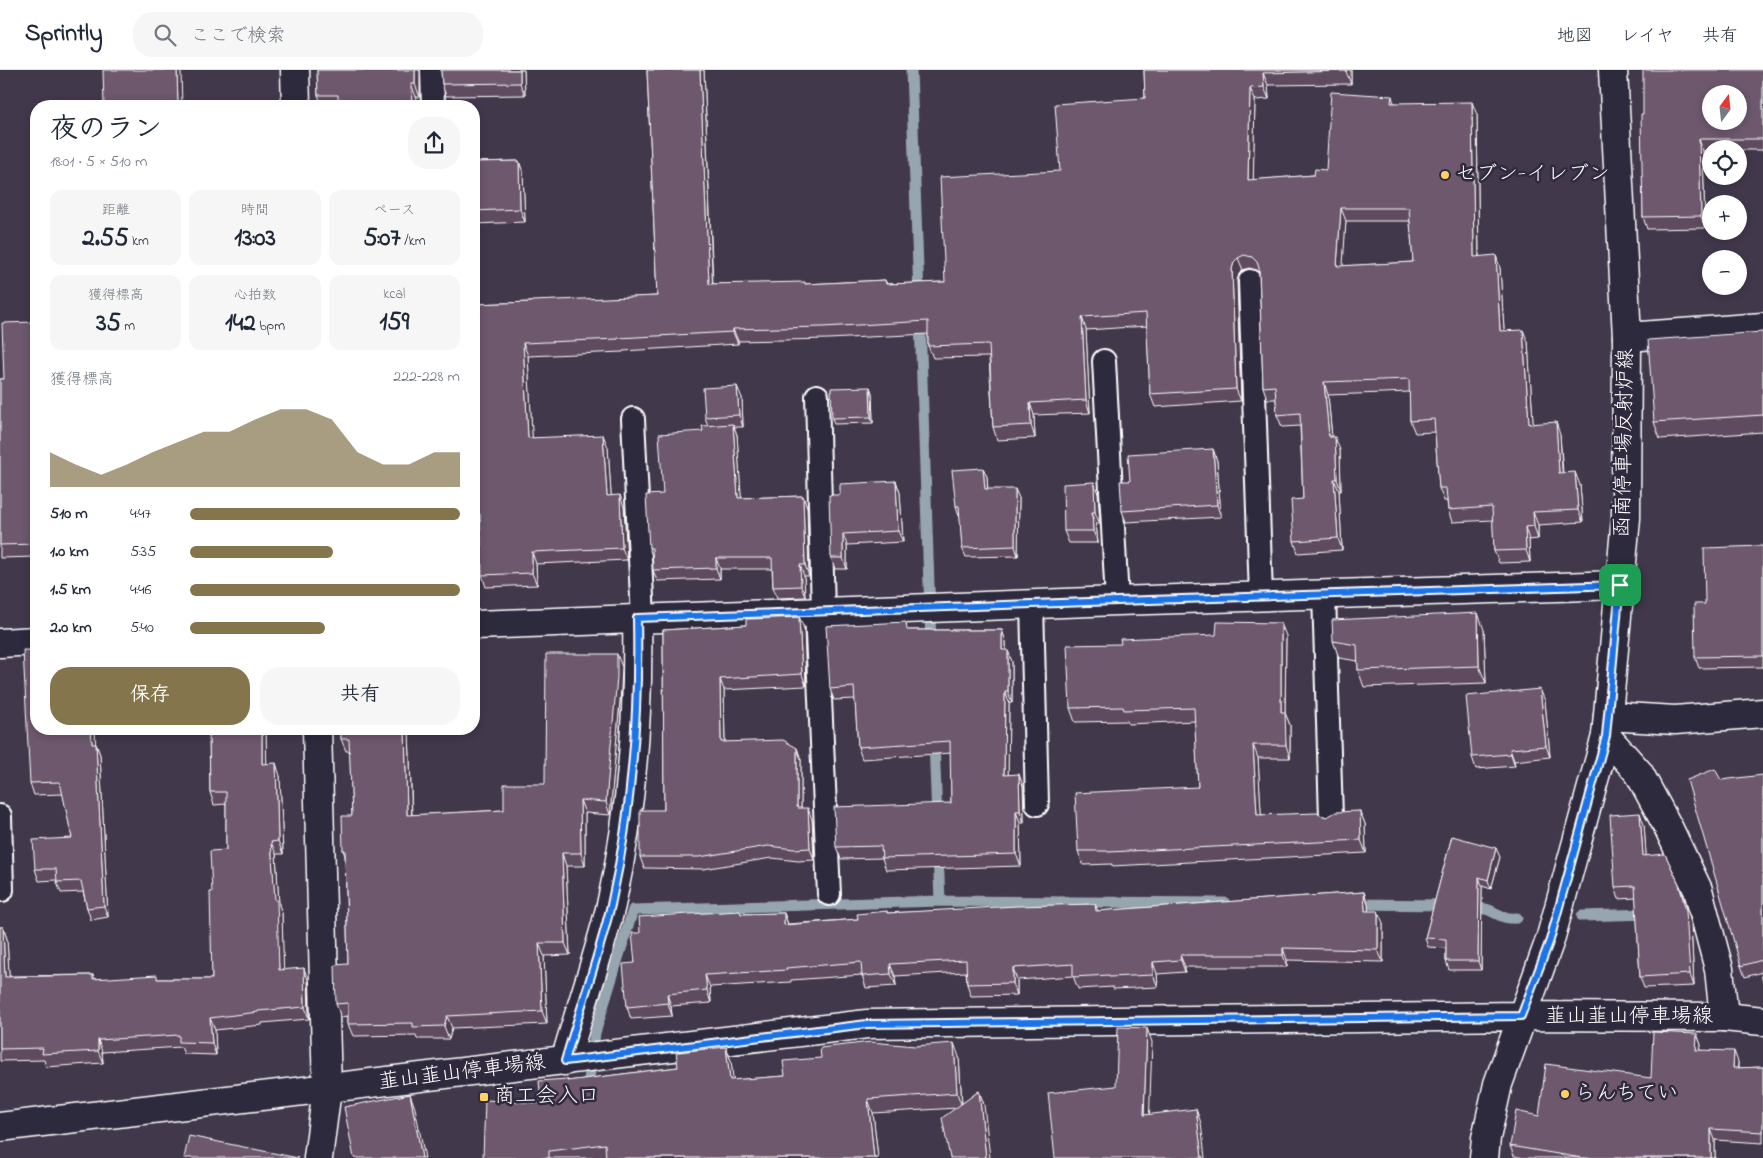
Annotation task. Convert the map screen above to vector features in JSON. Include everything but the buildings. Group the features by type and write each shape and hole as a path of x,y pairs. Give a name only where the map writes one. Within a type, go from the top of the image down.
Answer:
{"main road":[{"path":"295,70 296,100"},
{"name":"函南停車場反射炉線","path":"1484,1158 1486,1138 1498,1084 1550,940 1607,726 1626,518 1627,337 1613,70"},
{"path":"1627,337 1763,327"},
{"path":"480,625 819,611 1620,585"},
{"path":"565,1061 598,958 626,826 637,709 640,618"},
{"path":"0,642 30,641"},
{"path":"1607,726 1763,713"},
{"path":"1607,726 1640,773 1698,890 1719,969 1724,1018"},
{"path":"317,735 328,1089 318,1158"},
{"name":"韮山韮山停車場線","path":"0,1127 867,1024 1521,1016 1724,1018 1763,1021"}],"lane":[{"path":"432,70 433,100"},
{"path":"1250,280 1261,596"},
{"path":"1104,361 1117,601"},
{"path":"817,396 819,611 829,894"},
{"path":"633,419 640,618"},
{"path":"1324,594 1331,817"},
{"path":"1032,604 1037,804"},
{"path":"0,816 2,890"}],"waterway":[{"path":"911,70 919,297"},
{"path":"920,321 931,644"},
{"path":"934,740 937,819"},
{"path":"938,853 940,901"},
{"path":"590,1093 589,1080 595,1033 633,910 940,901 1225,903"},
{"path":"1353,904 1447,905"},
{"path":"1468,907 1487,909 1505,917 1517,918"},
{"path":"1582,916 1650,914"}],"place":[{"name":"セブン-イレブン","path":"1445,175"},
{"name":"らんちてい","path":"1565,1094"},
{"name":"商工会入口","path":"484,1097"}],"route":[{"path":"1620,585 1606,736 1550,940 1521,1016 867,1024 565,1061 598,958 626,826 637,709 637,618 1620,585"}]}
